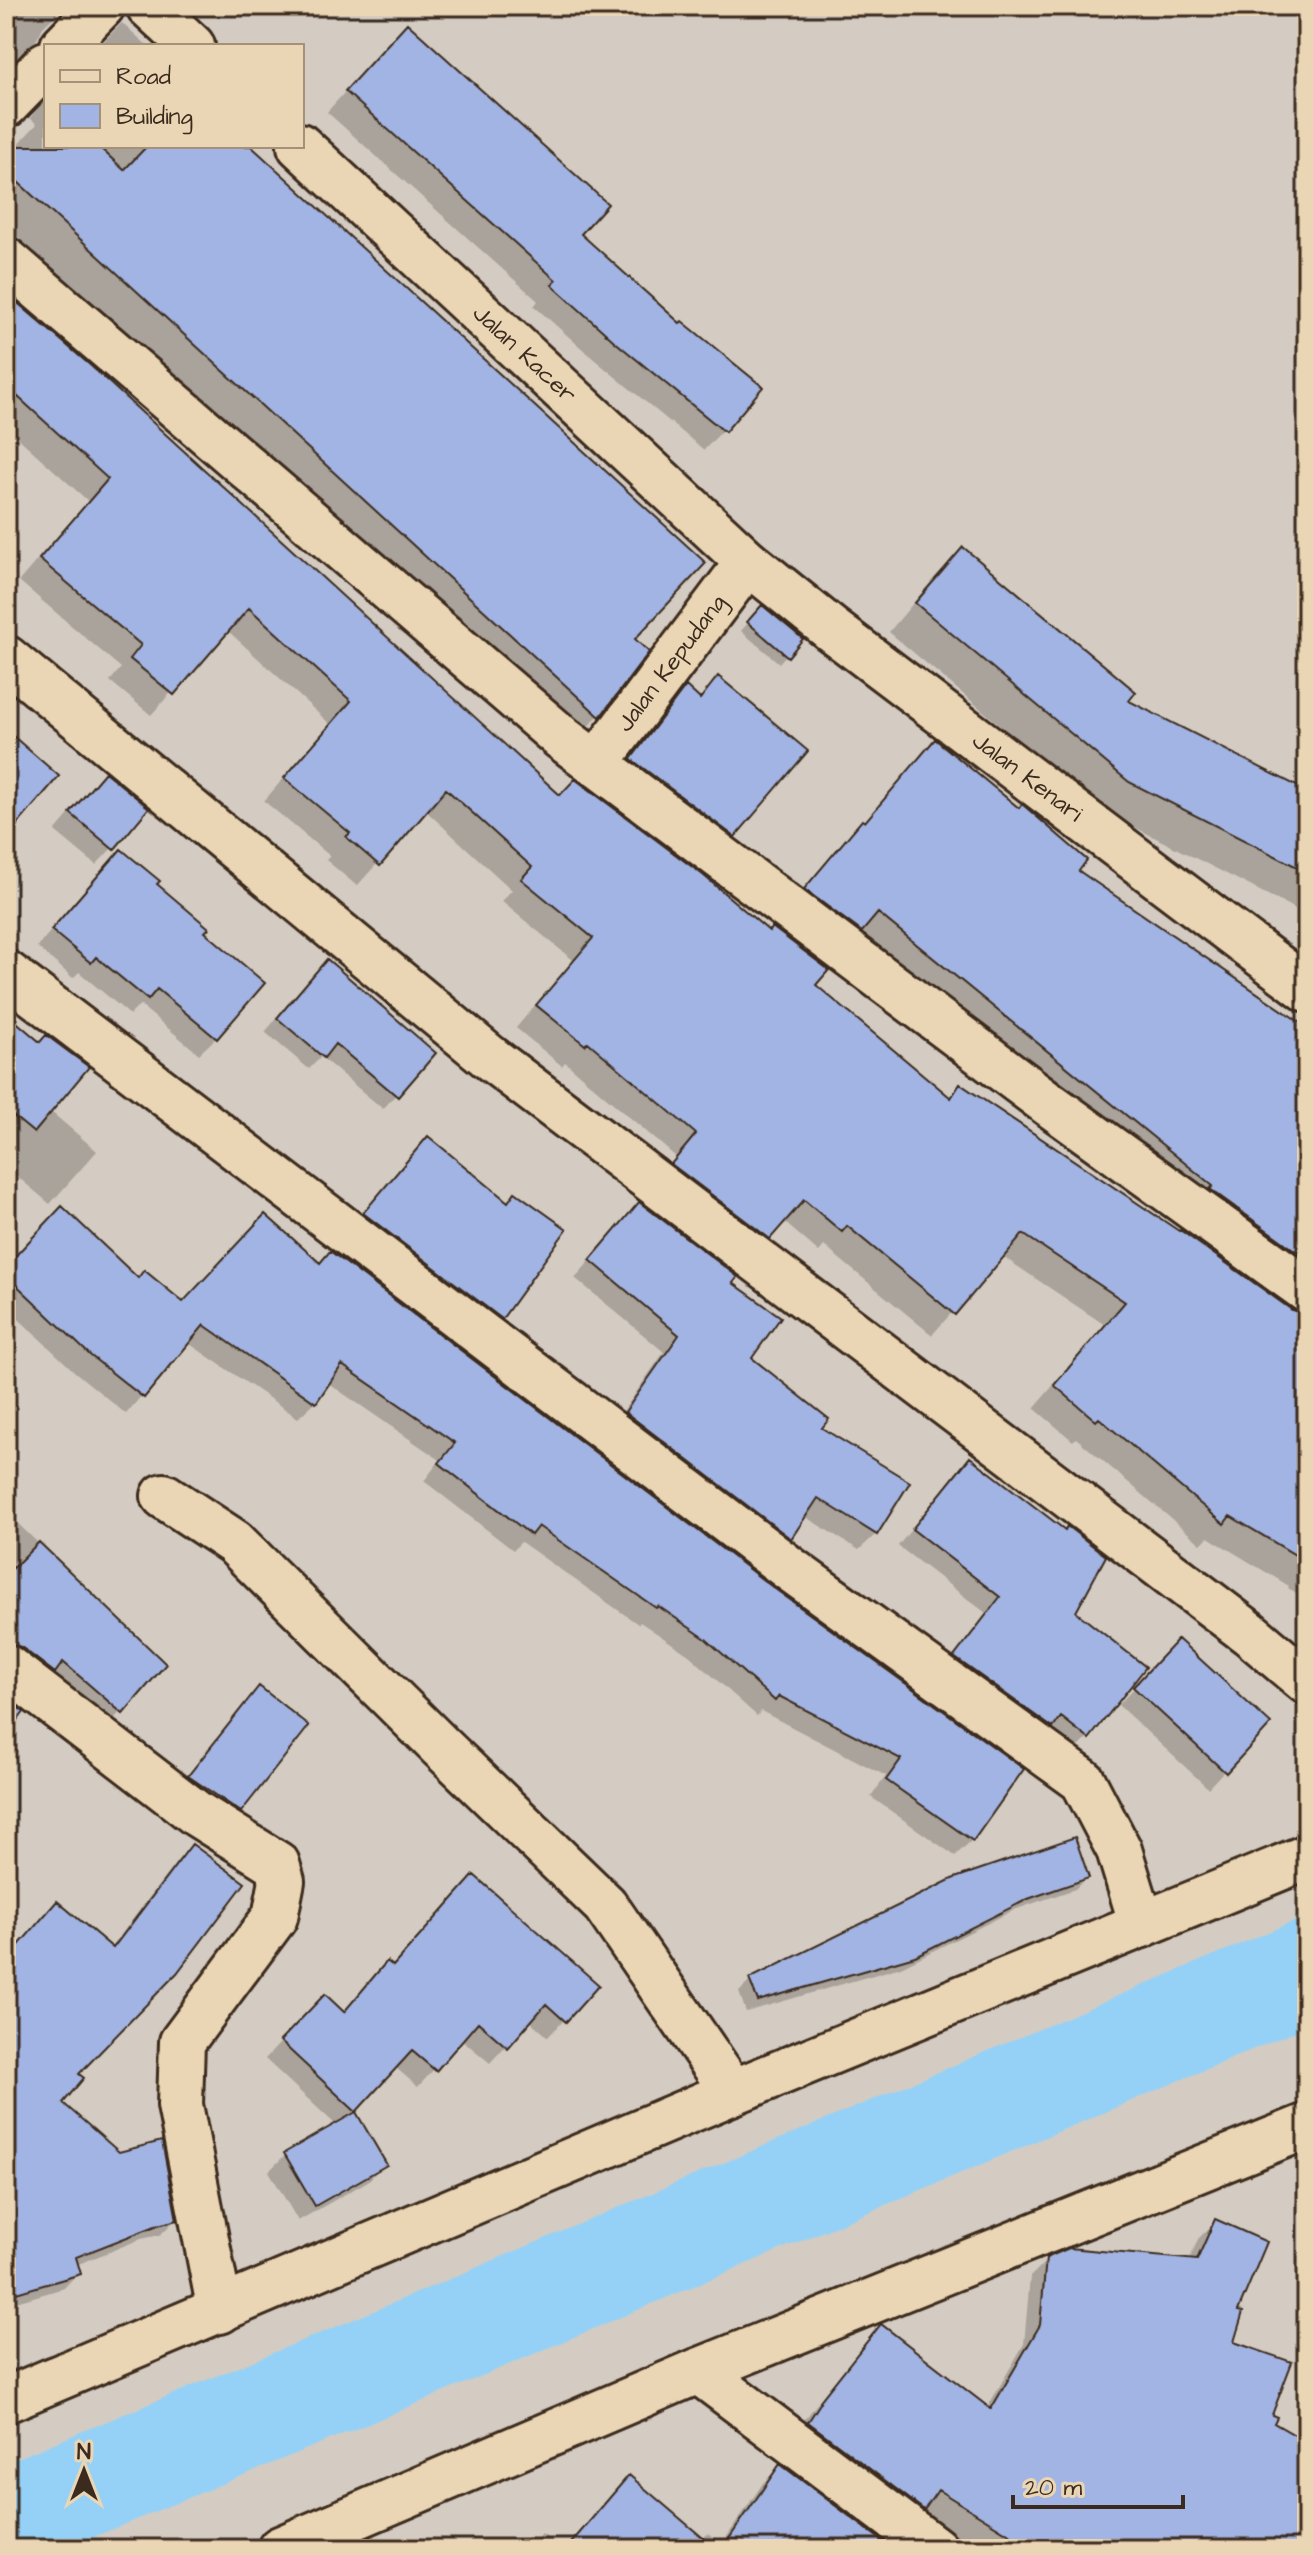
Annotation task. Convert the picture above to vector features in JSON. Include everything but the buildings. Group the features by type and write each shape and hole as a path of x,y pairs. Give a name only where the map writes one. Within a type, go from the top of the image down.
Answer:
{"street":[{"path":"65,44 102,6"},
{"path":"149,6 190,44"},
{"path":"6,105 44,66"},
{"name":"Jalan Kacer","path":"302,148 748,562"},
{"path":"6,260 596,764 1049,1104 1307,1290"},
{"name":"Jalan Kepudang","path":"596,764 748,562"},
{"name":"Jalan Kenari","path":"748,562 831,629 1300,983"},
{"path":"6,658 489,1057 1249,1633 1307,1682"},
{"path":"6,973 790,1569 1083,1781 1119,1850 1142,1925"},
{"path":"164,1496 234,1542 605,1905 733,2092"},
{"path":"6,1667 197,1814 277,1864 282,1881 275,1917 182,2042 180,2105 220,2311"},
{"path":"6,2400 733,2092 1307,1857"},
{"path":"280,2549 698,2371 1307,2126"},
{"path":"698,2371 935,2549"}],"waterway":[{"path":"6,2518 389,2360 1307,1971"}]}
